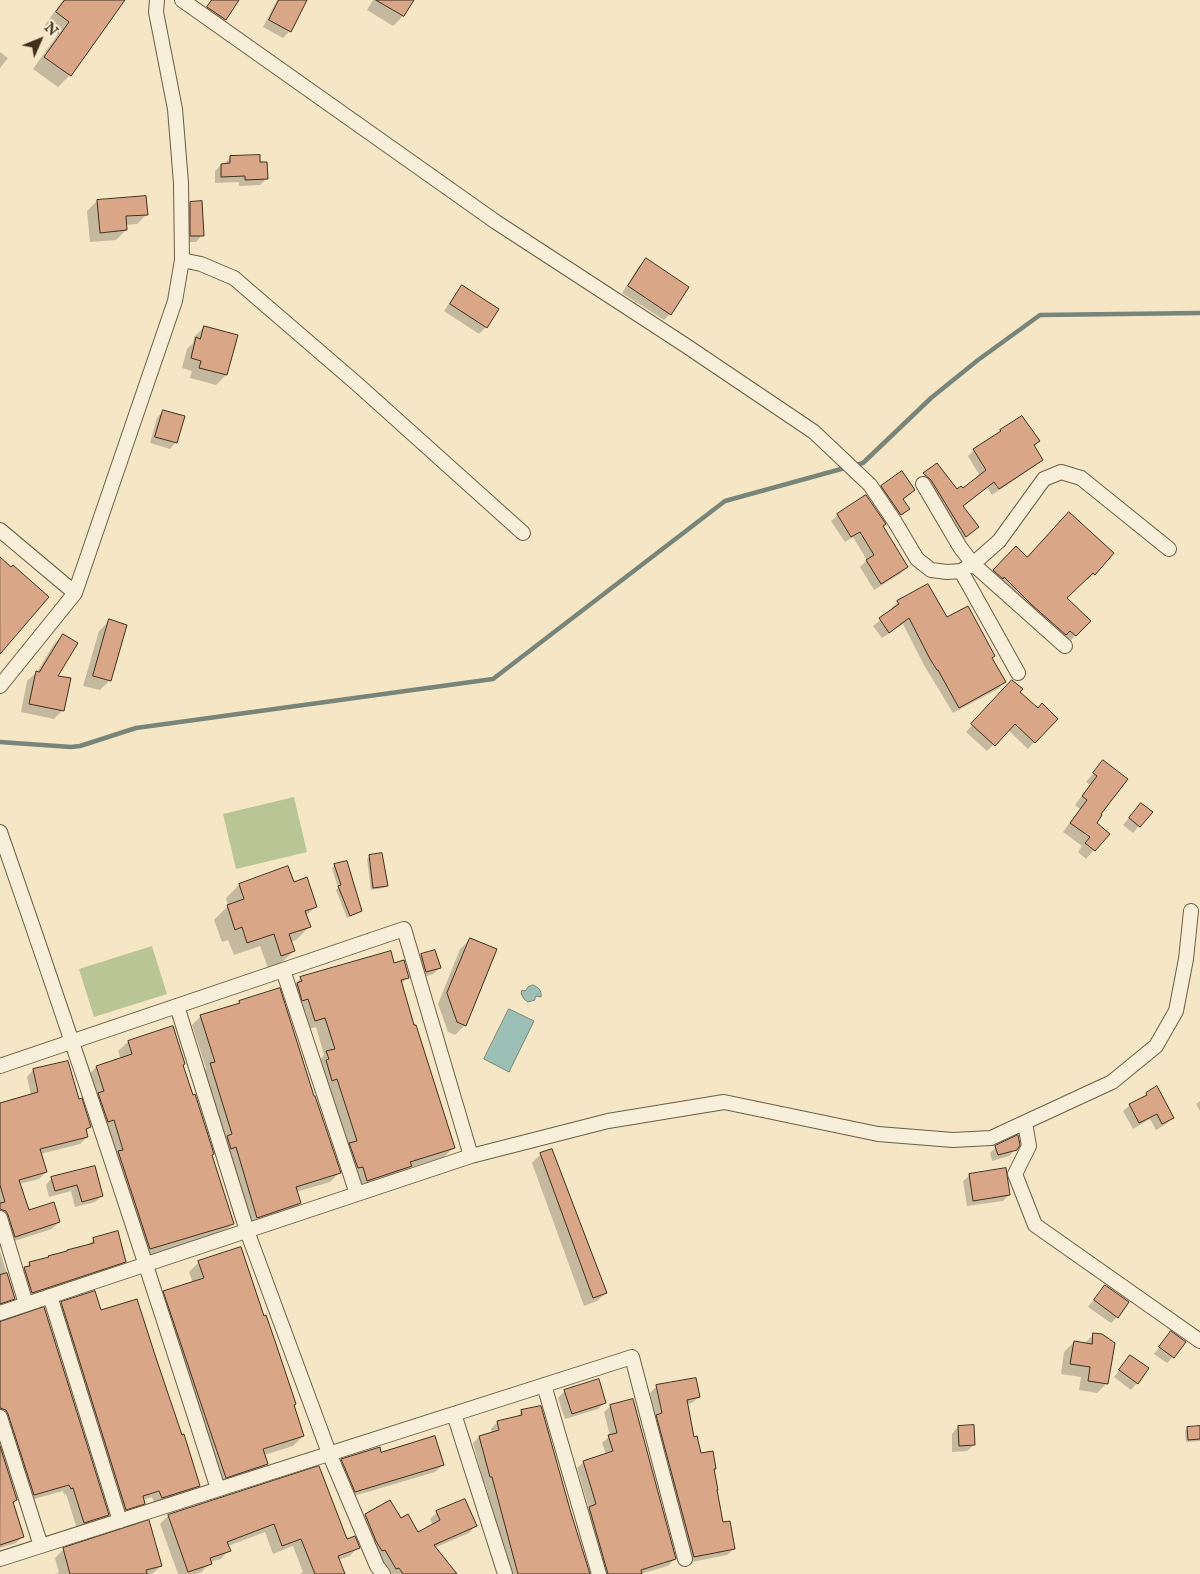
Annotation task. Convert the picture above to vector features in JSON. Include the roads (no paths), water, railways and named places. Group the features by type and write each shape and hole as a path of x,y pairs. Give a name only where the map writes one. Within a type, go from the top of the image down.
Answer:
{"street":[{"path":"0,686 75,593 175,301 182,260 181,183 175,109 156,12 157,0"},
{"path":"182,0 496,222 685,345 814,432 870,485 917,559 931,570 947,572 967,568 999,541 1044,478 1061,472 1081,478 1169,549"},
{"path":"182,260 201,264 234,278 363,389 523,533"},
{"path":"923,484 960,547 967,568 1018,674"},
{"path":"0,530 75,593"},
{"path":"967,568 1065,646"},
{"path":"0,832 146,1264 218,1489"},
{"path":"0,1313 471,1156 608,1120 724,1102 878,1134 953,1140 991,1138 1112,1082 1156,1046 1176,1011 1186,959 1191,912"},
{"path":"0,1066 404,929 471,1156"},
{"path":"283,970 357,1194"},
{"path":"176,1006 247,1231 329,1453 377,1566 383,1574"},
{"path":"1024,1123 1029,1146 1016,1174 1035,1225 1200,1341"},
{"path":"0,1218 26,1304"},
{"path":"50,1296 120,1520"},
{"path":"0,1559 632,1356 685,1558"},
{"path":"544,1385 599,1574"},
{"path":"454,1414 505,1574"},
{"path":"0,1416 41,1546"}],"water":[{"path":"533,985 541,992 541,997 537,996 535,1000 528,1002 521,993 522,990 525,991"},
{"path":"509,1009 534,1021 509,1072 484,1059"}],"waterway":[{"path":"0,742 80,746 136,728 493,679 725,501 863,463 931,398 978,360 1040,315 1200,313"}]}
